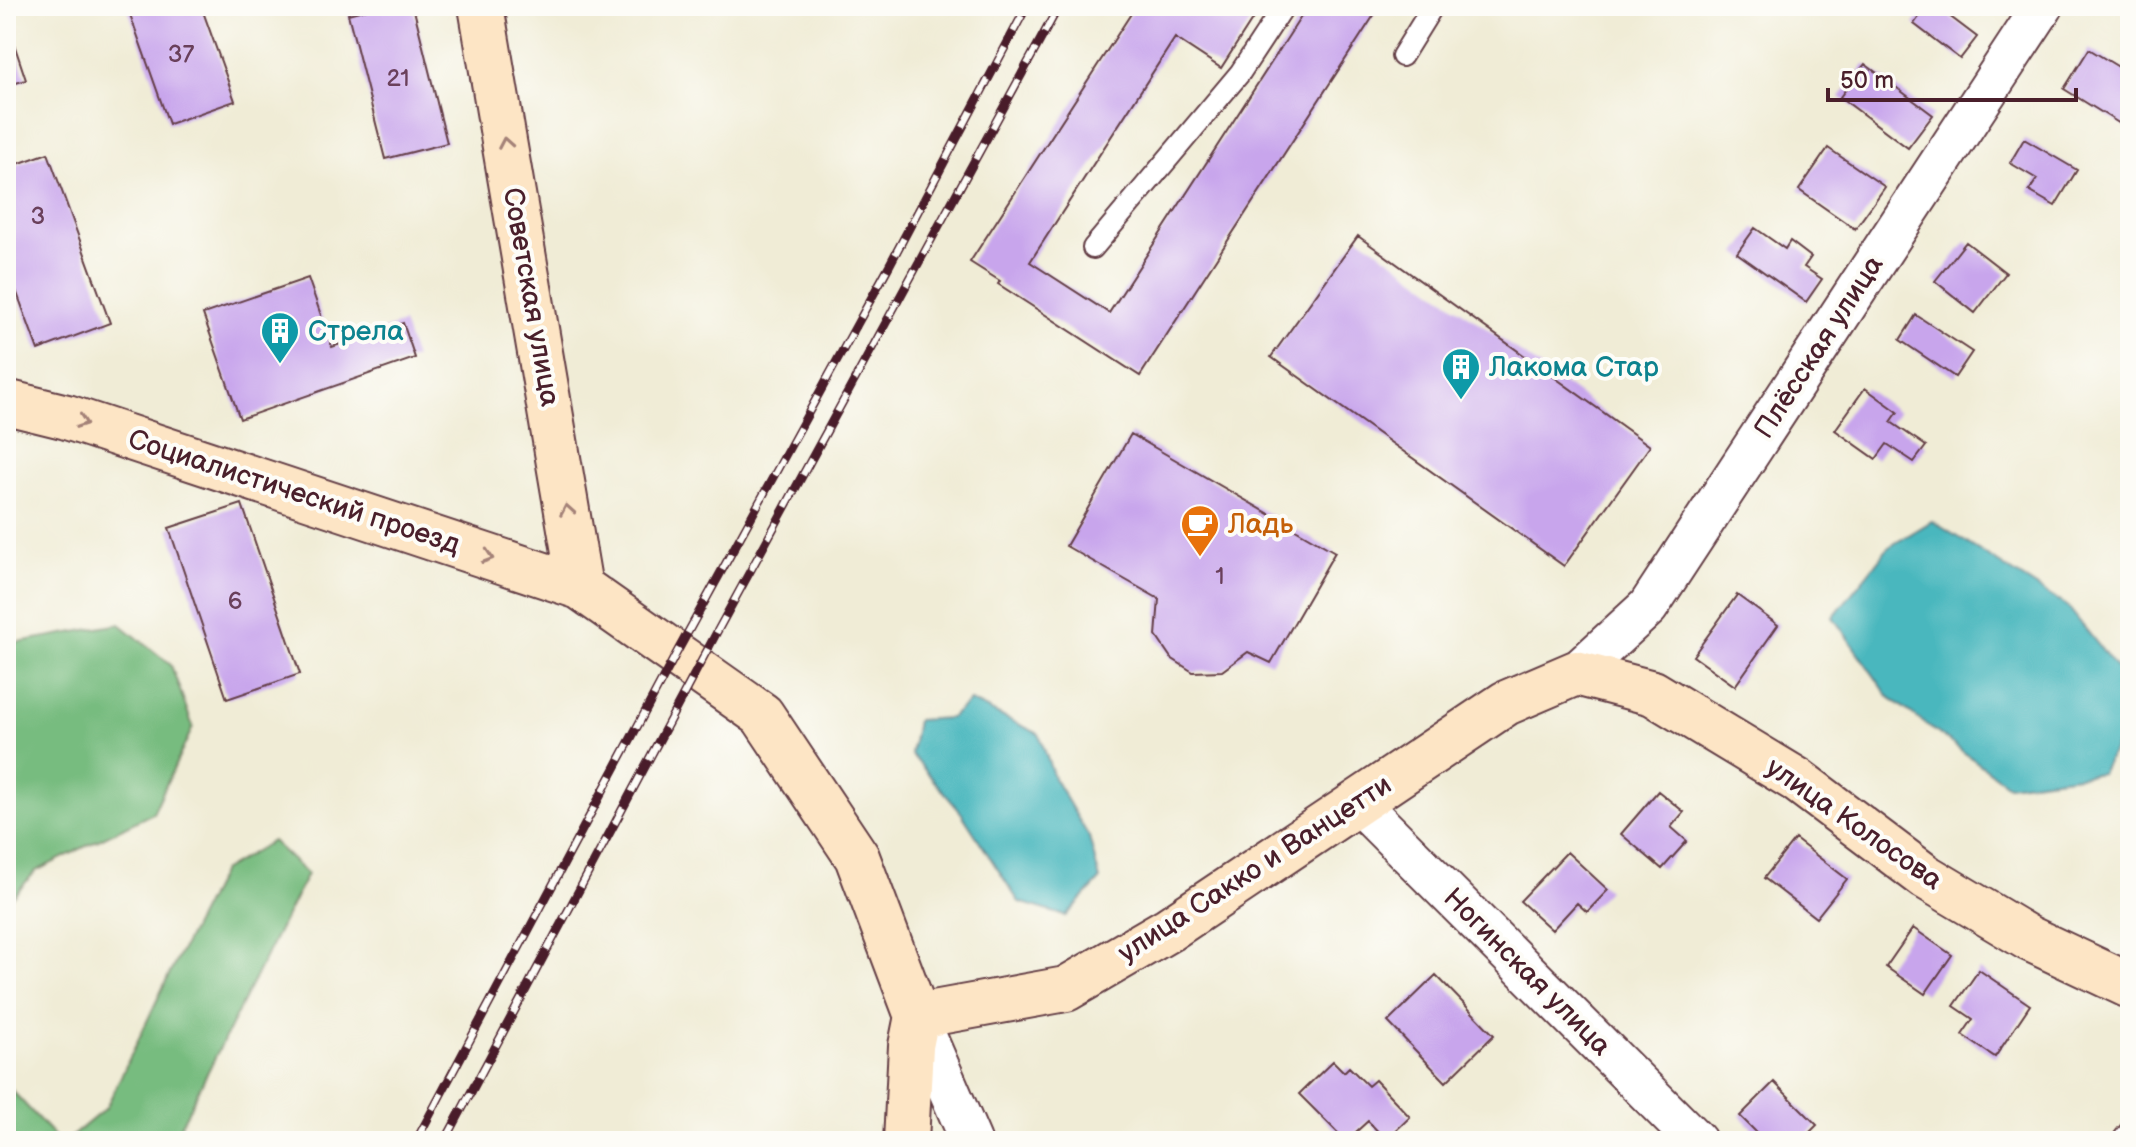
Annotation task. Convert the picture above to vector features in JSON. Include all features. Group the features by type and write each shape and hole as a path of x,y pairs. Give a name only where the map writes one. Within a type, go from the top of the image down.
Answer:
{"main road":[{"name":"Советская улица","path":"481,6 580,587"},
{"name":"Социалистический проезд","path":"6,402 67,417 580,587 762,715 857,857 917,1016"},
{"name":"улица Сакко и Ванцетти","path":"917,1016 1066,989 1169,929 1506,703 1576,673"},
{"name":"улица Колосова","path":"1576,673 1653,693 1797,780 1926,877 2028,938 2130,986"},
{"path":"906,1141 911,1046 917,1016"}],"street":[{"name":"Плёсская улица","path":"1576,673 1648,607 2043,6"},
{"name":"Ногинская улица","path":"1358,803 1696,1141"},
{"path":"917,1016 971,1141"}],"lane":[{"path":"1093,248 1240,73 1284,6"},
{"path":"1402,56 1433,6"},
{"path":"2122,1141 2130,1131"}],"green space":[{"path":"120,624 171,665 193,727 153,813 36,871 6,904 6,644"},
{"path":"272,841 307,874 173,1141 66,1141 106,1108 222,871"},
{"path":"6,1084 59,1141 6,1141"}],"water":[{"path":"1932,521 2068,607 2130,685 2130,719 2101,773 2008,785 1889,697 1833,617 1889,547"},
{"path":"970,701 1039,734 1054,778 1089,837 1100,880 1066,916 1019,902 960,811 911,754 917,720 950,718"}],"building":[{"path":"127,6 201,6 235,101 169,124"},
{"path":"378,6 413,6 447,143 385,159 348,14"},
{"path":"1136,6 1261,6 1221,68 1175,38 1030,262 1109,313 1308,6 1380,6 1140,376 998,284 1000,281 970,262"},
{"path":"1927,6 1936,6 1977,37 1960,59 1914,24"},
{"path":"6,20 26,80 6,86"},
{"path":"2089,49 2130,74 2130,130 2064,89"},
{"path":"1865,64 1933,115 1908,148 1840,97"},
{"path":"2024,139 2077,170 2055,206 2029,191 2037,179 2010,163"},
{"path":"1828,148 1885,187 1855,229 1799,190"},
{"path":"48,153 110,323 38,350 6,263 6,168"},
{"path":"1755,228 1785,249 1790,241 1811,257 1804,267 1822,279 1806,302 1737,253"},
{"name":"Лакома Стар","path":"1358,236 1650,446 1564,566 1271,357"},
{"path":"1966,242 2006,273 1975,313 1935,281"},
{"name":"Стрела","path":"308,278 332,347 403,323 415,358 240,419 203,314"},
{"path":"1916,315 1972,352 1955,377 1900,340"},
{"path":"1865,388 1898,412 1891,422 1926,446 1914,462 1887,444 1876,459 1835,430"},
{"path":"1131,434 1335,552 1271,663 1248,652 1222,671 1193,672 1171,658 1156,636 1159,599 1066,546"},
{"path":"242,504 300,674 227,699 169,528"},
{"path":"1737,595 1778,625 1735,686 1693,656"},
{"path":"1658,791 1684,812 1671,827 1687,841 1662,869 1621,834"},
{"path":"1795,839 1847,879 1816,918 1764,878"},
{"path":"1567,852 1608,890 1587,912 1577,903 1552,930 1520,901"},
{"path":"1913,928 1952,955 1925,994 1886,967"},
{"path":"1979,970 2030,1005 1995,1057 1962,1035 1973,1019 1954,1006"},
{"path":"1436,975 1494,1035 1446,1082 1388,1022"},
{"path":"1333,1061 1344,1072 1349,1067 1368,1086 1375,1080 1410,1117 1386,1140 1368,1121 1346,1141 1299,1094"},
{"path":"1774,1082 1817,1125 1801,1141 1765,1141 1740,1116"}],"railway":[{"path":"416,1141 1027,6"},
{"path":"445,1141 718,630 1059,6"}],"place":[{"name":"Стрела","path":"280,365"},
{"name":"Лакома Стар","path":"1461,401"},
{"name":"Ладь","path":"1200,558"}]}
